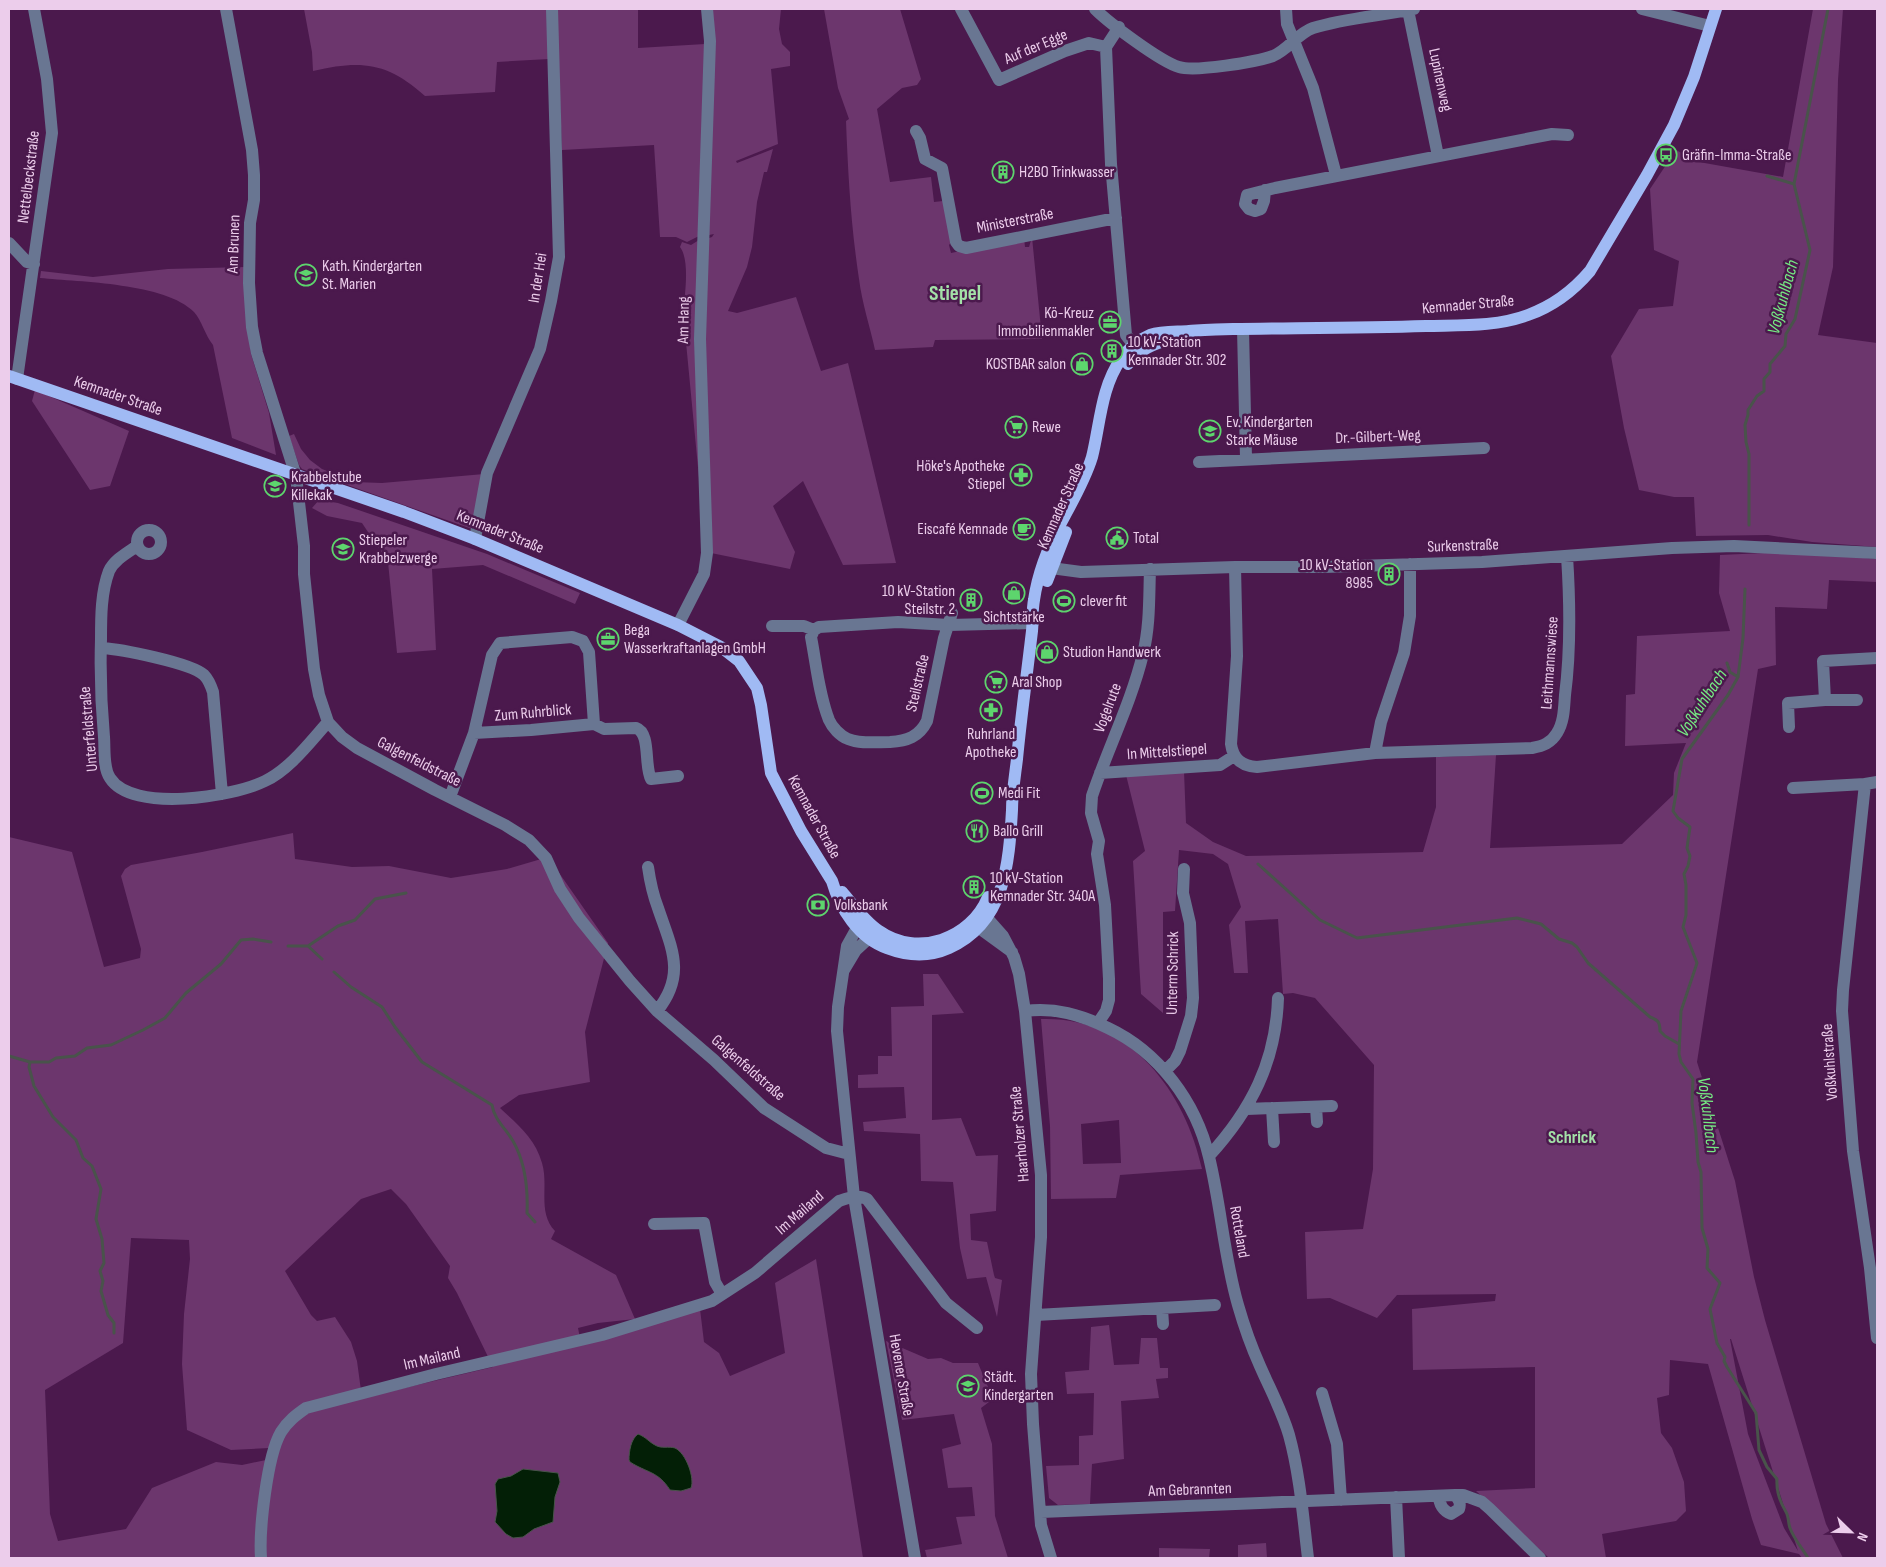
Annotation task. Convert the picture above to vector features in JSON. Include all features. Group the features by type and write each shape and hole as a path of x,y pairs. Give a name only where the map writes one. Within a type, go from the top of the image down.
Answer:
{"main road":[{"name":"Kemnader Straße","path":"832,881 834,890 857,928 868,939 888,949 910,955 925,955 942,946 962,930 981,921 996,878 1012,811 1033,623 1034,598 1047,566 1054,537 1096,457 1110,379 1123,356 1136,349 1155,334 1243,329 1358,328 1496,323 1524,317 1554,303 1576,286 1590,271 1652,166 1685,99 1716,9"},
{"name":"Kemnader Straße","path":"13,378 404,512 475,539 709,640 733,655 753,680 762,705 771,773 801,831 832,881 870,925 880,932 900,941 942,946"}],"street":[{"name":"Nettelbeckstraße","path":"13,378 34,264 50,161 52,122 34,9"},
{"name":"Am Brunen","path":"226,9 252,150 254,200 250,223 249,283 252,327 257,353 296,476"},
{"name":"In der Hei","path":"475,539 487,473 540,349 559,257 552,9"},
{"name":"Am Hang","path":"678,625 704,574 708,553 700,338 710,41 708,9"},
{"name":"Auf der Egge","path":"961,9 999,80 1089,42 1106,47"},
{"path":"1095,9 1163,59 1186,69 1256,61 1273,56 1311,29 1411,9"},
{"path":"1286,9 1287,24 1313,88 1336,175"},
{"name":"Lupinenweg","path":"1411,9 1438,156"},
{"path":"1642,9 1710,26"},
{"path":"1119,28 1106,47 1111,164 1126,335 1136,349"},
{"name":"Ministerstraße","path":"916,132 920,138 925,159 942,168 956,242 959,246 966,248 1116,218"},
{"path":"1265,190 1552,134 1568,135"},
{"path":"9,243 27,262 34,264"},
{"path":"1243,329 1246,458"},
{"name":"Dr.-Gilbert-Weg","path":"1199,462 1246,458 1450,454 1484,448"},
{"name":"Galgenfeldstraße","path":"296,476 314,668 319,696 328,722 357,748 392,768 505,825 537,847 546,858 560,889 579,918 657,1011 714,1060 764,1108 826,1148 849,1154"},
{"name":"Unterfeldstraße","path":"137,546 118,560 110,569 105,584 100,648 101,703 106,768 110,779 121,789 132,795 152,798 192,798 241,790 266,781 292,761 328,722"},
{"name":"Surkenstraße","path":"1047,566 1081,572 1235,567 1324,567 1482,562 1672,548 1734,546 1877,552"},
{"name":"Leithmannswiese","path":"1234,756 1241,763 1257,767 1375,753 1532,748 1543,746 1552,741 1558,732 1562,720 1568,673 1570,620 1567,556"},
{"path":"1375,753 1381,722 1404,653 1410,616 1410,564"},
{"path":"1234,756 1230,744 1237,656 1235,567"},
{"name":"Vogelrute","path":"1098,1023 1106,1010 1109,1000 1109,979 1105,905 1097,854 1099,841 1091,813 1092,796 1132,691 1143,654 1148,623 1150,569"},
{"path":"772,626 804,626 814,630 819,627 951,619 1033,623"},
{"name":"Steilstraße","path":"814,630 810,637 830,721 839,733 847,739 858,742 889,742 907,740 922,730 926,721 944,638 951,619"},
{"name":"Zum Ruhrblick","path":"450,796 474,733 492,654 500,643 572,637 580,639 586,645 588,652 594,724"},
{"path":"100,648 117,649 148,656 190,667 204,675 209,681 213,692 222,794"},
{"path":"1825,700 1823,661 1877,658"},
{"path":"1789,727 1788,703 1857,700"},
{"name":"Zum Ruhrblick","path":"474,733 521,731 594,724 604,729 632,727 640,729 644,736 651,779 678,776"},
{"name":"In Mittelstiepel","path":"1100,773 1220,765 1234,756"},
{"name":"Voßkuhlstraße","path":"1792,788 1871,783 1842,990 1842,1011 1853,1151 1870,1268 1877,1338"},
{"path":"648,867 651,885 668,933 674,960 672,989 657,1011"},
{"name":"Unterm Schrick","path":"1165,1070 1175,1061 1180,1051 1191,1016 1193,998 1190,923 1183,893 1184,869"},
{"name":"Haarholzer Straße","path":"981,921 1012,952 1019,974 1025,1011 1041,1176 1040,1237 1031,1374 1041,1525 1050,1558"},
{"path":"857,928 870,925 868,939"},
{"name":"Hevener Straße","path":"857,928 847,946 838,1007 838,1031 849,1154 854,1197 915,1558"},
{"name":"Hevener Straße","path":"844,970 856,950 868,939"},
{"path":"1209,1156 1230,1133 1247,1109 1267,1066 1278,1015 1278,998"},
{"name":"Rotteland","path":"1025,1011 1054,1010 1076,1014 1135,1042 1165,1070 1190,1108 1201,1131 1209,1156 1238,1304 1250,1342 1278,1404 1289,1436 1301,1501 1308,1558"},
{"path":"1247,1109 1332,1106"},
{"path":"1316,1107 1317,1122"},
{"path":"1272,1108 1274,1142"},
{"path":"854,1197 862,1196 866,1199 941,1297 976,1328"},
{"name":"Im Mailand","path":"261,1558 262,1516 273,1449 291,1419 306,1408 410,1380 602,1335 712,1301 755,1273 838,1201 854,1197"},
{"path":"654,1224 704,1223 716,1282 722,1294"},
{"path":"1036,1316 1215,1305"},
{"path":"1162,1308 1163,1324"},
{"path":"1322,1393 1337,1444 1341,1500"},
{"path":"1439,1496 1439,1501 1444,1510 1452,1514 1459,1509 1460,1505 1460,1501 1455,1495"},
{"name":"Am Gebrannten","path":"1041,1512 1455,1495 1482,1502 1540,1558"},
{"path":"1396,1497 1399,1558"}],"shaded area":[{"path":"304,9 550,9 549,59 497,62 495,92 425,96 398,76 386,70 373,67 345,65 313,71 312,52"},
{"path":"556,9 638,9 638,48 705,44 699,236 687,242 676,237 660,237 654,145 562,150"},
{"path":"712,9 781,9 779,29 782,44 790,52 790,66 771,69 778,144 736,161 737,163 773,149 767,172 764,172 757,202 752,247 747,267 728,311 737,313 796,297 821,371 848,363 896,563 843,565 803,481 773,506 795,552 790,569 711,553 704,372 706,239 714,234 709,235"},
{"path":"824,9 900,9 921,79 917,85 902,88 877,109 890,182 931,177 934,202 943,201 952,241 949,245 951,253 1024,238 1025,247 1029,247 1032,237 1042,339 935,340 933,347 875,350 860,288 854,239 846,121 849,119 838,88"},
{"path":"1813,9 1843,9 1838,80 1833,267 1818,335 1877,343 1877,547 1812,542 1768,535 1696,536 1694,497 1674,497 1639,490 1624,428 1611,356 1639,309 1673,306 1679,261 1654,250 1650,189 1676,150 1699,162 1783,177"},
{"path":"699,240 699,478 683,311 686,269 680,247 682,242 691,245"},
{"path":"245,267 251,354 269,413 276,455 232,438 213,345 194,312 181,302 164,295 122,286 40,278 41,271 93,277 168,269"},
{"path":"35,390 129,431 110,486 90,490 32,401"},
{"path":"294,434 301,449 310,460 322,469 354,482 382,483 484,474 472,529 302,469 289,436"},
{"path":"319,500 338,503 487,554 580,593 575,604 483,565 432,569 436,650 397,653 388,562 362,523 327,516 312,508"},
{"path":"1786,552 1877,559 1877,582 1829,580 1827,609 1775,607 1776,665 1758,669 1697,1062 1735,1181 1754,1277 1765,1320 1826,1524 1843,1558 1802,1558 1799,1554 1761,1545 1708,1364 1670,1360 1669,1395 1657,1398 1661,1433 1672,1448 1684,1482 1686,1511 1676,1521 1602,1534 1606,1558 1549,1558 1476,1491 1535,1488 1535,1367 1413,1370 1412,1309 1495,1301 1496,1294 1397,1295 1377,1318 1330,1298 1307,1299 1305,1232 1363,1229 1373,1169 1374,1065 1315,998 1293,993 1283,994 1278,919 1245,921 1248,973 1234,973 1229,925 1241,907 1228,864 1213,854 1179,850 1175,911 1163,912 1163,1013 1141,994 1133,861 1145,851 1126,775 1184,771 1186,823 1213,842 1246,856 1423,852 1436,807 1436,757 1496,755 1490,848 1622,844 1673,795 1674,773 1686,743 1625,746 1626,695 1635,694 1637,636 1730,631 1719,593 1720,555","holes":["1731,1339 1798,1551 1784,1528 1748,1434"]},
{"path":"293,833 295,859 352,867 389,866 451,878 507,869 548,857 608,943 585,1032 590,1082 519,1095 500,1108 525,1132 539,1154 544,1172 546,1216 555,1231 551,1239 616,1275 635,1319 598,1323 578,1328 581,1343 700,1309 704,1342 719,1353 730,1376 785,1353 775,1283 816,1259 863,1558 9,1558 9,837 72,852 104,967 140,958 141,949 121,876 125,869 131,865","holes":["391,1189 406,1204 450,1266 448,1278 493,1367 362,1398 357,1361 351,1342 335,1317 317,1321 311,1315 285,1271 361,1199","131,1238 189,1240 190,1259 184,1314 182,1364 187,1430 231,1450 269,1448 266,1460 242,1465 216,1462 152,1488 126,1529 58,1541 50,1514 45,1390 123,1343"]},
{"path":"923,974 938,974 964,1013 932,1015 932,1120 961,1118 976,1156 998,1155 996,1211 970,1214 971,1240 987,1242 995,1278 1002,1280 997,1317 986,1277 967,1279 960,1248 953,1182 921,1181 920,1134 864,1131 863,1122 906,1118 904,1087 858,1088 858,1075 878,1074 878,1056 892,1056 891,1007 924,1006"},
{"path":"1041,1019 1072,1021 1101,1030 1126,1044 1148,1063 1167,1086 1182,1112 1194,1140 1202,1169 1120,1175 1116,1198 1051,1199 1050,1126","holes":["1119,1120 1121,1163 1083,1164 1081,1124"]},
{"path":"1109,1325 1114,1365 1139,1364 1141,1338 1157,1338 1160,1368 1168,1368 1168,1378 1156,1379 1159,1398 1121,1401 1124,1459 1092,1464 1090,1504 1058,1505 1049,1498 1046,1466 1079,1465 1079,1436 1093,1435 1094,1393 1067,1394 1065,1372 1089,1370 1091,1327"},
{"path":"886,1341 928,1359 941,1358 953,1363 978,1363 993,1399 981,1408 992,1444 995,1516 1008,1558 927,1558 925,1550 962,1544 956,1517 975,1516 972,1487 948,1488 942,1449 961,1444 954,1414 902,1420"},
{"path":"638,1434 657,1446 673,1447 683,1455 691,1472 691,1488 681,1491 670,1490 657,1476 630,1462 631,1446"},
{"path":"523,1469 558,1473 560,1482 555,1497 553,1522 534,1529 523,1537 513,1538 506,1534 495,1522 497,1511 495,1484 498,1479 511,1476"},
{"path":"1266,1543 1267,1558 1238,1558 1238,1545"},
{"path":"1159,1548 1210,1549 1209,1558 1159,1558"}],"waterway":[{"name":"Voßkuhlbach","path":"1749,525 1749,454 1745,425 1748,410 1757,396 1764,391 1764,379 1770,372 1770,364 1785,346 1786,334 1795,319 1810,250 1794,184 1828,9"},
{"path":"1767,176 1794,184"},
{"name":"Voßkuhlbach","path":"1745,589 1743,638 1738,677 1728,695 1682,759 1673,811 1678,818 1690,827 1687,848 1690,856 1684,874 1686,915 1683,927 1697,963 1681,1011 1679,1054 1681,1062 1693,1079 1692,1103 1698,1162 1701,1172 1702,1228 1708,1249 1707,1268 1720,1283 1710,1309 1717,1343 1725,1357 1724,1361 1727,1367 1756,1413 1759,1450 1767,1467 1777,1479 1779,1497 1787,1514 1790,1528 1808,1558"},
{"path":"1727,663 1730,672 1738,677"},
{"path":"1258,864 1320,920 1357,938 1517,918 1541,924 1559,939 1572,943 1577,947 1588,963 1650,1017 1657,1020 1660,1031 1665,1036 1679,1044"},
{"path":"308,946 338,926 355,920 375,899 406,893"},
{"path":"9,1056 30,1062 49,1062 56,1058 75,1056 87,1048 111,1045 165,1018 186,993 221,964 241,940 253,939 271,942"},
{"path":"288,946 308,946"},
{"path":"308,946 322,959"},
{"path":"334,972 351,987 382,1007 422,1062 492,1105 495,1115 517,1149 523,1167 526,1186 527,1213 535,1222"},
{"path":"30,1062 29,1067 34,1086 53,1117 76,1140 83,1158 92,1166 101,1189 96,1219 102,1239 104,1263 100,1271 103,1281 101,1291 108,1315 114,1323 114,1333"}],"place":[{"name":"Gräfin-Imma-Straße","path":"1666,155"},
{"name":"H2BO Trinkwasser","path":"1003,172"},
{"name":"Kath. Kindergarten St. Marien","path":"306,275"},
{"name":"Kö-Kreuz Immobilienmakler","path":"1110,322"},
{"name":"10 kV-Station Kemnader Str. 302","path":"1112,351"},
{"name":"KOSTBAR salon","path":"1082,364"},
{"name":"Rewe","path":"1016,427"},
{"name":"Ev. Kindergarten Starke Mäuse","path":"1210,431"},
{"name":"Höke's Apotheke Stiepel","path":"1021,475"},
{"name":"Krabbelstube Killekak","path":"275,486"},
{"name":"Eiscafé Kemnade","path":"1024,529"},
{"name":"Total","path":"1117,538"},
{"name":"Stiepeler Krabbelzwerge","path":"343,549"},
{"name":"10 kV-Station 8985","path":"1389,574"},
{"name":"Sichtstärke","path":"1014,593"},
{"name":"10 kV-Station Steilstr. 2","path":"971,600"},
{"name":"clever fit","path":"1064,601"},
{"name":"Bega Wasserkraftanlagen GmbH","path":"608,639"},
{"name":"Studion Handwerk","path":"1047,652"},
{"name":"Aral Shop","path":"996,682"},
{"name":"Ruhrland Apotheke","path":"991,710"},
{"name":"Medi Fit","path":"982,793"},
{"name":"Ballo Grill","path":"977,831"},
{"name":"10 kV-Station Kemnader Str. 340A","path":"974,887"},
{"name":"Volksbank","path":"818,905"},
{"name":"Städt. Kindergarten","path":"968,1386"}],"district":[{"name":"Stiepel","path":"955,293"},
{"name":"Schrick","path":"1572,1137"}]}
